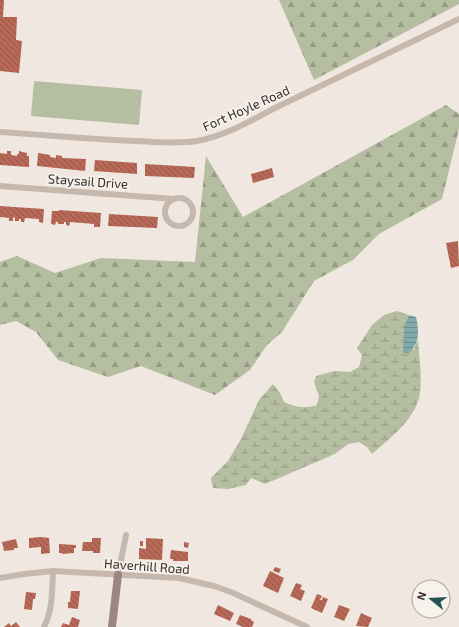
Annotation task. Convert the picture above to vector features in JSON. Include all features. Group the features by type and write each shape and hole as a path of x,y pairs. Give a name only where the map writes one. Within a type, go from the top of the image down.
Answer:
{"street":[{"name":"Fort Hoyle Road","path":"0,132 120,140 197,141 218,135 255,119 459,19"},
{"name":"Staysail Drive","path":"0,186 183,199 187,201 192,208 192,212 190,221 182,226 177,226 169,222 165,214 167,205 174,199"},
{"path":"112,627 118,576 126,536"},
{"path":"44,627 49,616 51,606 53,571"},
{"name":"Haverhill Road","path":"0,578 53,571 118,576 155,576 179,578 209,584 231,592 307,627"}],"green space":[{"path":"279,0 459,0 459,4 314,80"},
{"path":"34,81 142,90 139,125 31,116"},
{"path":"446,105 459,114 459,129 442,199 379,234 353,260 314,281 282,332 267,345 250,370 215,395 141,366 108,377 58,360 36,332 16,321 0,325 0,262 17,256 55,273 101,258 195,262 206,156 243,217"},
{"path":"397,311 409,315 404,333 407,341 414,350 418,339 421,384 419,398 412,414 393,436 372,454 367,447 359,442 348,444 335,454 265,484 251,478 246,485 228,489 213,488 211,478 228,461 241,439 259,400 273,384 280,393 284,402 300,407 317,405 319,396 314,382 316,376 334,371 350,372 359,367 362,355 357,348 372,325 384,315"}],"water":[{"path":"409,315 416,317 418,337 415,346 408,353 403,352 404,326"}],"building":[{"path":"0,0 4,0 3,17 17,17 16,40 22,41 19,73 0,71"},
{"path":"7,151 11,151 11,155 17,156 19,151 27,153 27,156 29,156 29,167 0,165 0,153 7,154"},
{"path":"38,153 50,155 50,157 56,158 56,155 62,156 62,158 86,159 85,171 37,166"},
{"path":"95,160 137,163 137,174 94,171"},
{"path":"145,164 195,167 194,178 145,176"},
{"path":"272,168 274,177 253,183 251,174"},
{"path":"0,206 44,209 43,223 39,222 39,219 25,218 24,222 21,222 21,219 19,219 19,221 15,221 15,218 13,217 13,221 9,221 9,218 0,217"},
{"path":"59,210 101,213 100,227 94,227 94,224 70,222 69,226 66,225 66,222 64,222 64,224 58,224 58,222 56,222 55,225 51,224 52,211"},
{"path":"109,214 158,217 157,228 108,226"},
{"path":"458,241 459,266 451,268 446,243"},
{"path":"29,538 49,538 50,553 41,554 41,547 29,548"},
{"path":"92,538 101,538 100,553 93,553 93,551 82,551 83,542 92,542"},
{"path":"146,538 163,539 162,560 139,559 139,548 146,549"},
{"path":"16,539 18,548 4,551 2,542"},
{"path":"140,541 143,541 143,546 140,546"},
{"path":"184,542 189,543 188,548 184,547"},
{"path":"59,544 76,545 76,548 74,548 74,553 59,553"},
{"path":"171,550 188,552 188,561 173,561 173,559 170,559"},
{"path":"275,567 281,569 279,573 273,571"},
{"path":"270,571 284,578 278,593 263,586"},
{"path":"296,583 302,585 300,589 305,591 301,601 290,596"},
{"path":"71,591 80,591 78,609 68,608"},
{"path":"26,592 36,593 35,599 33,599 32,610 24,609"},
{"path":"317,594 322,596 320,600 322,600 323,597 328,599 322,613 311,608"},
{"path":"218,605 234,613 230,621 214,614"},
{"path":"339,605 350,609 344,621 334,617"},
{"path":"361,613 372,618 368,627 356,626"},
{"path":"240,615 251,619 254,622 252,627 243,627 236,624"},
{"path":"72,617 80,620 78,627 61,627 63,623 69,625"},
{"path":"16,622 20,627 4,627 9,623 11,626"}]}
